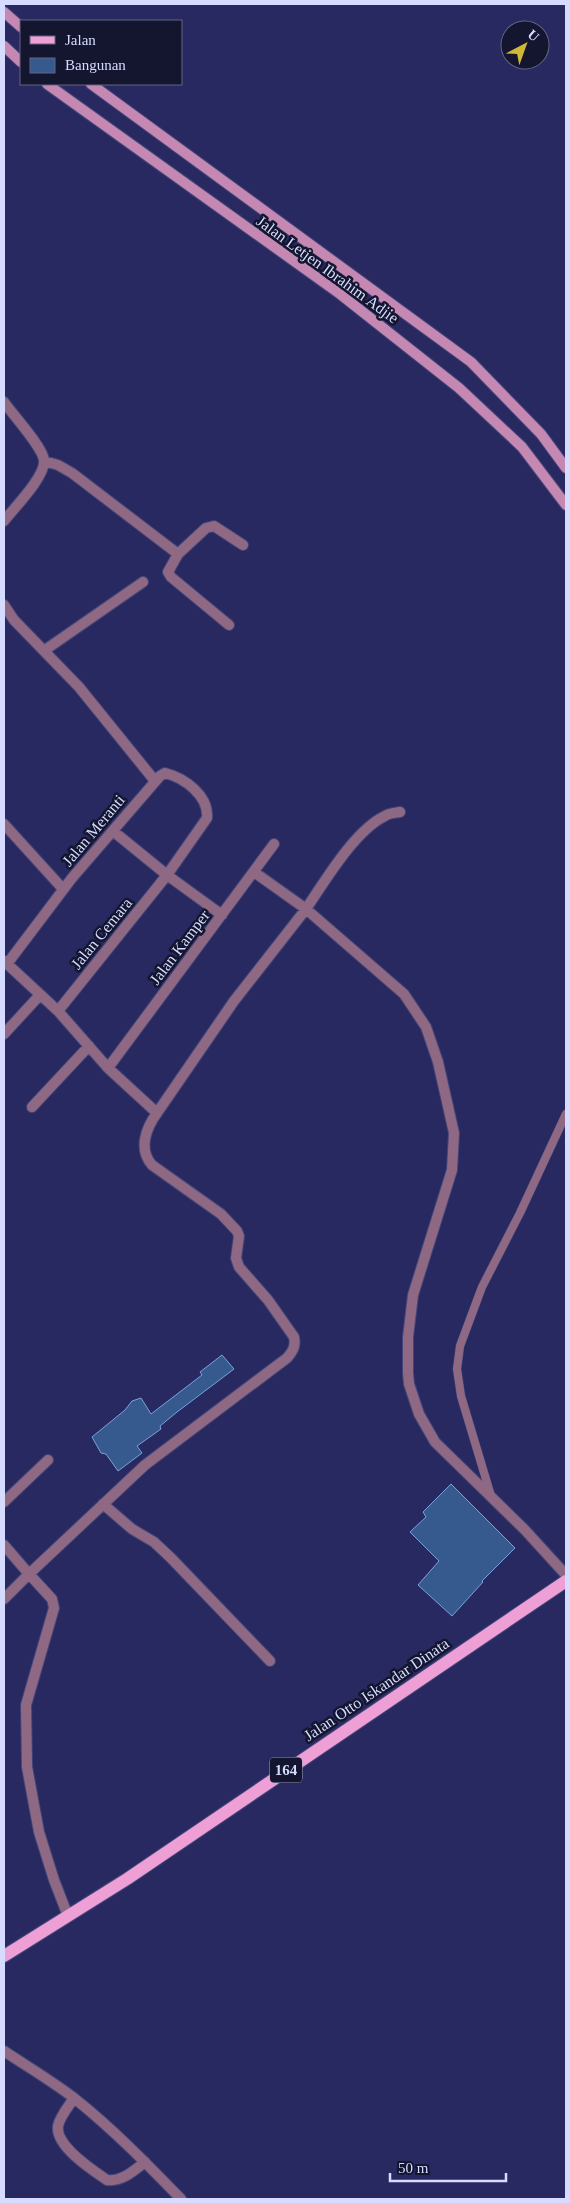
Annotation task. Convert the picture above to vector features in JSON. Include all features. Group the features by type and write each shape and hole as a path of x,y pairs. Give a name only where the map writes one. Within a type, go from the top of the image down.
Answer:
{"main road":[{"name":"Jalan Otto Iskandar Dinata","path":"4,1956 127,1879 566,1580"}],"street":[{"path":"4,12 20,26"},
{"path":"4,46 20,61"},
{"name":"Jalan Letjen Ibrahim Adjie","path":"48,85 340,294 459,388 522,447 566,505"},
{"name":"Jalan Letjen Ibrahim Adjie","path":"92,85 471,362 540,434 566,468"},
{"path":"4,402 36,444 44,461 43,470 38,479 4,521"},
{"path":"44,461 58,465 72,473 178,554"},
{"path":"229,625 170,577 168,572 178,554 206,528 214,526 243,545"},
{"path":"45,650 143,582"},
{"path":"4,605 14,620 45,650 111,725 155,781"},
{"name":"Jalan Cemara","path":"58,1011 167,875 207,818 205,801 180,778 165,773 155,781"},
{"name":"Jalan Meranti","path":"5,963 63,889 155,781"},
{"path":"4,1599 145,1465 287,1358 293,1351 296,1343 294,1336 268,1300 239,1267 236,1258 239,1236 237,1231 221,1214 147,1160 144,1151 146,1135 157,1112 234,1001 306,909 349,848 373,823 386,815 400,812"},
{"path":"4,824 63,889"},
{"path":"112,831 167,875 222,914"},
{"name":"Jalan Kamper","path":"108,1068 274,844"},
{"path":"254,872 306,909 404,994 426,1027 438,1062 454,1132 452,1170 412,1295 408,1337 409,1384 419,1414 435,1442 566,1575"},
{"path":"5,963 39,996 58,1011 108,1068 157,1112"},
{"path":"4,1034 39,996"},
{"path":"32,1107 89,1046"},
{"path":"4,1502 48,1460"},
{"path":"103,1504 132,1529 154,1542 270,1661"},
{"path":"4,1545 52,1599 54,1608 26,1705 27,1767 39,1832 68,1916"},
{"path":"4,2051 74,2098 145,2162 181,2199"},
{"path":"74,2098 60,2120 58,2127 58,2133 69,2151 106,2180 114,2181 145,2162"}],"lane":[{"path":"492,1499 461,1396 456,1369 460,1346 482,1287 520,1213 566,1114"}],"building":[{"path":"222,1355 234,1369 177,1412 160,1426 161,1429 137,1446 142,1453 118,1471 106,1454 101,1453 92,1437 125,1410 132,1401 141,1398 151,1414 202,1375 200,1372"},
{"path":"451,1484 515,1548 482,1581 452,1616 418,1585 439,1561 410,1532 426,1517 423,1512"}]}
